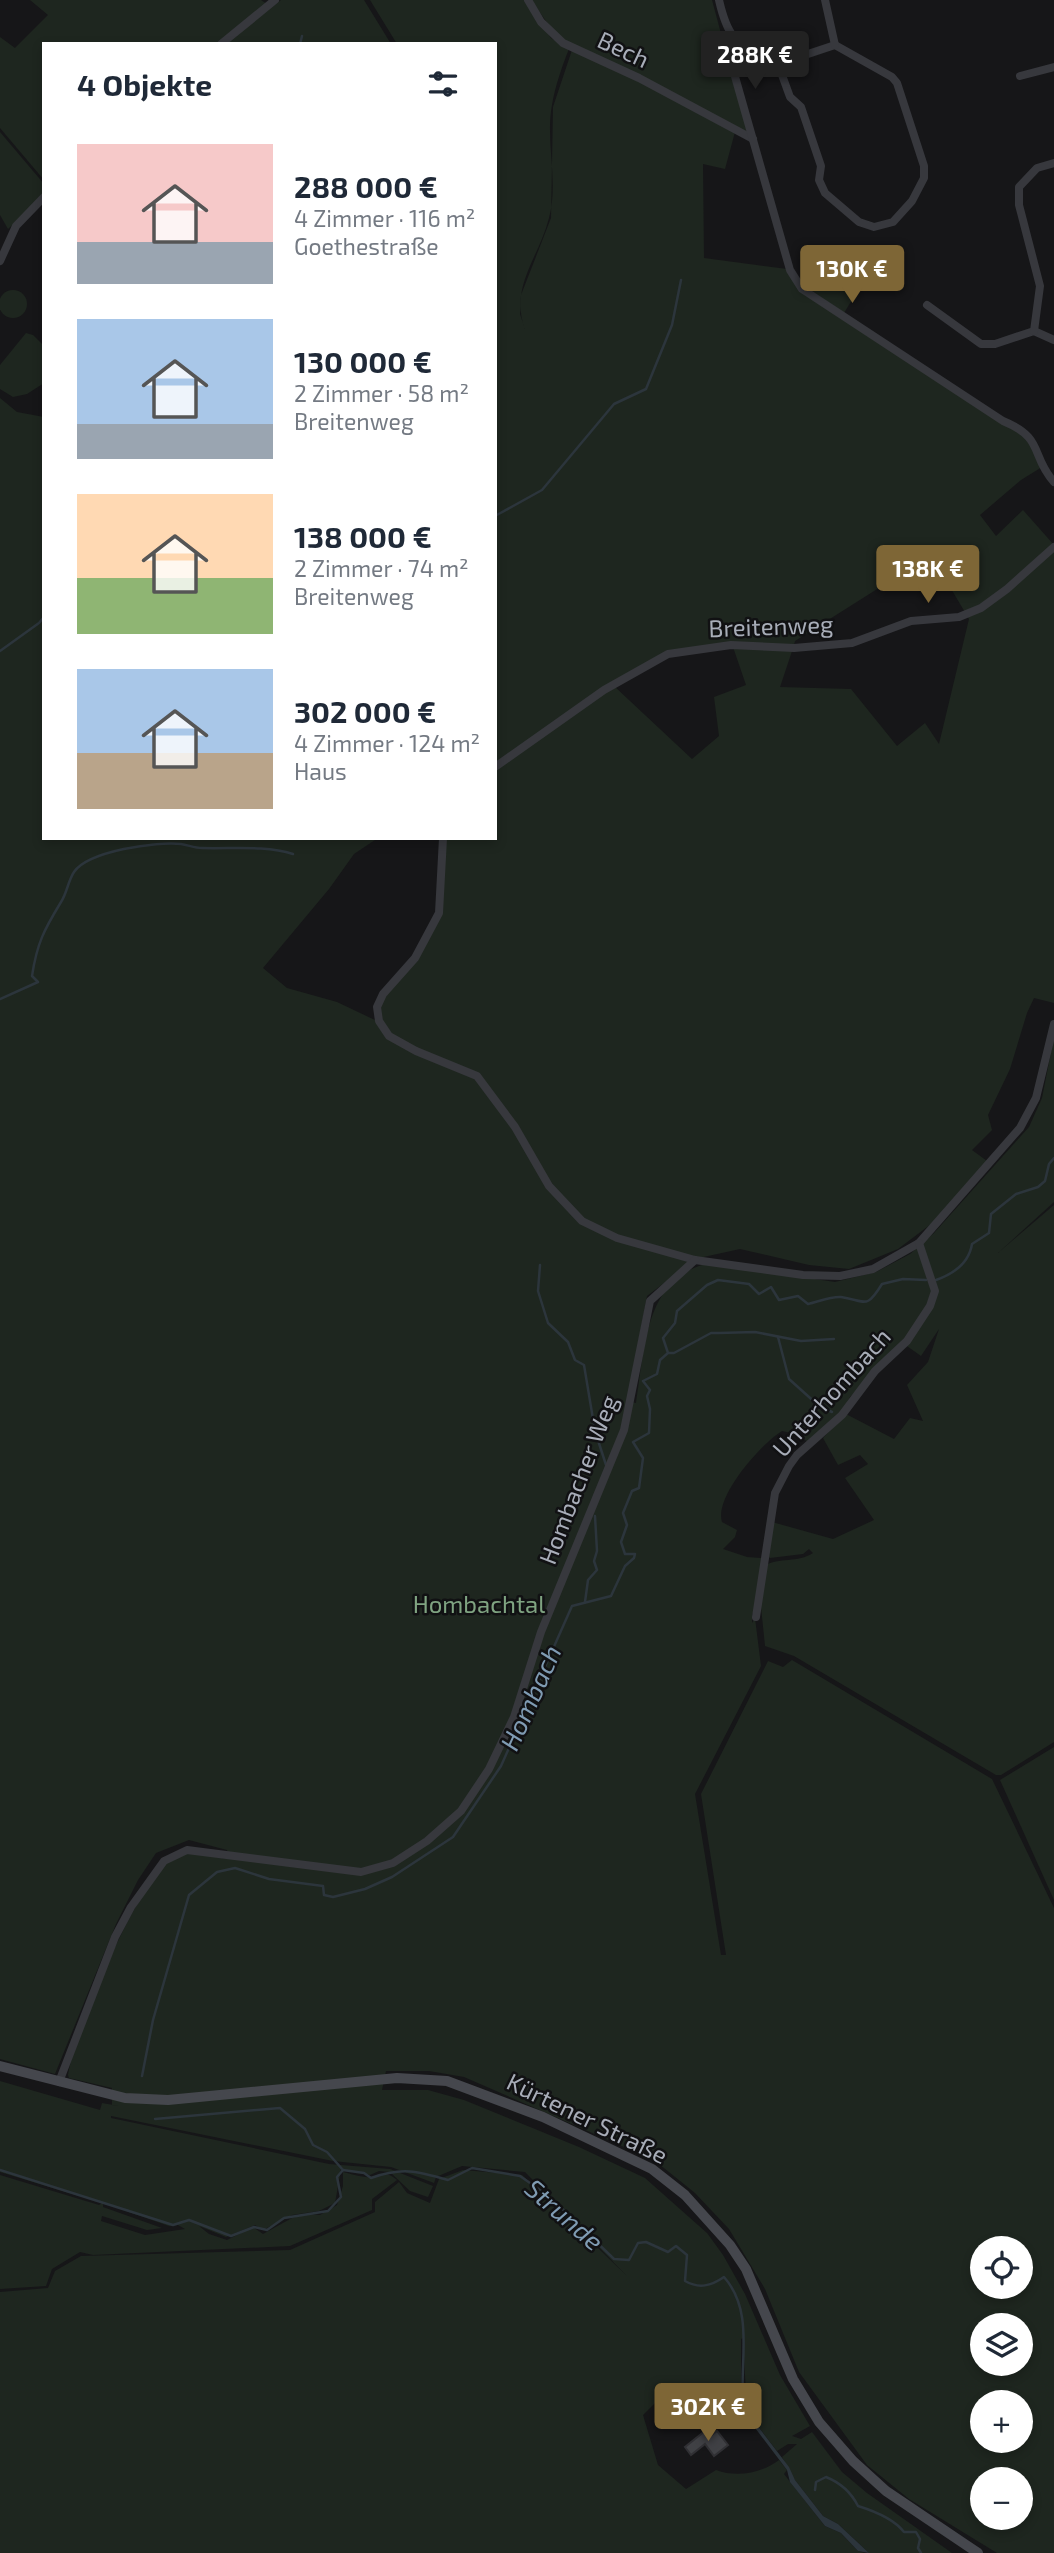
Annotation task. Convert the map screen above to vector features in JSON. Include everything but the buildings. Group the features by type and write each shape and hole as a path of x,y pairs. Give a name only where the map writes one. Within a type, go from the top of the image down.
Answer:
{"main road":[{"name":"Kürtener Straße","path":"0,2066 125,2098 168,2100 397,2078 447,2081 543,2117 652,2169 685,2195 730,2245 746,2269 793,2379 819,2423 852,2461 886,2491 978,2553"}],"street":[{"path":"223,42 275,0"},
{"name":"Bech","path":"528,0 541,22 563,43 639,78 753,139"},
{"path":"719,0 727,27 734,37 752,52 778,64 835,45 892,77 897,83 924,166 924,178 912,201 892,222 874,227 859,222 825,193 819,180 821,166 805,117 801,107 790,97 778,64"},
{"path":"825,0 835,45"},
{"path":"734,37 728,48 790,270 802,289 1003,421 1024,431 1032,439 1054,482"},
{"path":"1020,76 1054,67"},
{"path":"1034,331 1040,286 1019,205 1019,187 1038,168 1054,163"},
{"path":"0,261 16,226 42,199"},
{"path":"927,305 981,344 995,344 1034,331 1054,340"},
{"name":"Breitenweg","path":"497,766 604,690 668,654 731,645 794,648 852,643 911,621 959,617 981,608 1007,589 1054,547"},
{"path":"443,840 439,913 415,958 383,994 377,1007 379,1021 389,1036 416,1051 477,1076 515,1127 549,1186 582,1222 617,1238 695,1260 803,1275 840,1276 873,1269 919,1243 1030,1113 1054,1024"},
{"name":"Unterhombach","path":"756,1617 775,1493 789,1466 797,1455 842,1415 875,1371 906,1340 930,1306 934,1291 919,1243"},
{"name":"Hombacher Weg","path":"60,2082 116,1937 131,1907 164,1861 187,1850 369,1871 393,1863 411,1852 461,1811 489,1769 514,1717 541,1632 624,1430 650,1301 695,1260"}],"green space":[{"path":"30,0 261,0 267,4 220,42 42,42 42,178 0,128 0,37 15,48 48,15"},
{"path":"281,0 364,0 390,42 228,42"},
{"path":"370,0 525,0 551,38 569,49 552,105 552,166 553,107 572,50 640,80 735,132 725,169 703,164 704,258 787,269 799,291 1030,439 1042,467 1021,480 980,515 996,536 1023,510 1054,545 1054,1003 1034,998 1027,1013 1010,1069 988,1115 992,1130 972,1150 987,1161 939,1218 898,1249 849,1269 809,1265 740,1249 699,1258 617,1236 599,1228 585,1220 551,1184 517,1126 479,1075 417,1050 390,1035 380,1021 378,1007 384,995 416,959 440,913 445,840 497,840 497,769 614,686 692,759 719,736 714,697 746,685 733,647 793,648 780,687 851,689 897,746 925,723 939,744 969,619 931,555 795,641 794,645 731,644 667,651 603,689 497,764 497,42 396,42","holes":["551,207 551,218 522,293 527,273 544,233"]},
{"path":"531,0 712,0 748,134 576,48 556,35"},
{"path":"0,132 42,182 42,197 8,229 0,215"},
{"path":"860,272 863,282 844,313 809,289"},
{"path":"13,290 23,294 27,304 23,314 13,318 3,314 -1,304 3,294"},
{"path":"26,333 33,335 42,344 42,384 27,394 13,397 0,389 0,365"},
{"name":"Hombachtal","path":"0,398 17,412 42,417 42,840 375,840 354,854 329,889 263,968 287,988 337,1002 377,1021 389,1038 477,1079 580,1223 616,1241 693,1261 647,1296 627,1401 636,1403 646,1339 660,1299 672,1283 688,1271 710,1263 835,1282 876,1272 910,1254 934,1233 1029,1127 1042,1098 1054,1037 1054,1202 998,1253 1054,1205 1054,1742 1001,1775 996,1775 794,1656 765,1646 761,1607 752,1614 752,1623 755,1618 761,1666 695,1794 721,1955 726,1955 701,1794 768,1661 783,1667 792,1660 992,1779 1054,1908 1054,2553 997,2553 909,2499 867,2465 799,2372 765,2289 729,2229 695,2193 654,2160 464,2077 429,2071 386,2071 382,2090 428,2090 464,2100 579,2147 645,2178 707,2233 723,2255 745,2294 780,2375 810,2426 792,2436 801,2439 812,2432 842,2472 952,2553 869,2553 838,2524 823,2516 795,2480 782,2457 797,2444 788,2444 777,2451 747,2412 743,2338 741,2397 693,2383 664,2394 643,2415 658,2465 686,2489 716,2470 732,2474 749,2473 779,2460 787,2470 784,2474 825,2526 841,2533 858,2551 865,2553 0,2553 0,2292 48,2288 55,2271 81,2256 290,2250 375,2212 375,2202 399,2182 407,2193 430,2203 439,2179 463,2170 522,2175 627,2276 525,2172 462,2166 436,2177 434,2183 391,2167 333,2161 111,2116 329,2164 390,2169 433,2186 428,2197 410,2191 390,2172 379,2171 370,2175 341,2169 335,2203 319,2211 292,2215 263,2230 255,2225 226,2237 199,2226 209,2234 227,2240 253,2227 263,2234 292,2218 308,2214 320,2215 337,2205 343,2186 343,2172 368,2177 387,2174 397,2180 372,2199 372,2210 290,2246 93,2255 80,2252 52,2269 46,2286 0,2289 0,2175 99,2205 102,2203 0,2172 0,2081 100,2110 102,2103 112,2105 112,2088 69,2078 68,2075 82,2026 111,1956 145,1892 161,1869 176,1856 183,1854 229,1859 227,1850 189,1840 156,1853 138,1880 116,1924 55,2074 0,2059","holes":["939,1329 928,1362 907,1385 923,1421 910,1418 894,1439 846,1414 823,1438 838,1465 860,1455 868,1464 845,1478 874,1520 833,1539 772,1522 766,1554 770,1558 803,1554 809,1549 813,1553 764,1566 761,1558 747,1557 723,1549 735,1537 737,1530 722,1522 721,1511 725,1499 741,1472 763,1447 782,1431 796,1434 808,1442 838,1419 850,1397 904,1344 921,1356","103,2203 169,2226 178,2225 185,2229 145,2235 101,2221 102,2216 147,2230 162,2228 103,2207"]},
{"path":"1054,1747 1054,1900 1000,1780"}],"shaded area":[{"path":"745,2393 747,2412 789,2467 795,2480 823,2516 838,2524 869,2553 858,2551 841,2533 825,2526 790,2482 787,2470 743,2412 741,2397"}],"waterway":[{"path":"300,42 302,36"},
{"path":"497,515 542,490 614,404 646,389 672,325 681,280"},
{"path":"0,651 42,619"},
{"path":"0,999 38,982 32,976 42,937 74,872 93,858 124,849 170,843 199,848 260,848 293,854"},
{"name":"Hombach","path":"936,1280 959,1267 968,1257 972,1244 989,1233 991,1214 1016,1194 1038,1187 1045,1181 1049,1164 1054,1158"},
{"path":"540,1265 538,1291 548,1323 568,1342 575,1360 584,1365 595,1431 607,1468"},
{"name":"Hombach","path":"142,2076 153,2020 189,1895 217,1872 235,1868 269,1879 323,1886 324,1895 333,1897 365,1889 392,1877 453,1837 501,1766 572,1606 611,1596 625,1566 634,1558 635,1554 625,1554 621,1542 627,1525 623,1513 632,1491 639,1488 643,1458 633,1442 649,1433 650,1409 647,1396 650,1390 643,1381 657,1374 660,1360 668,1353 663,1338 675,1323 677,1311 707,1285 718,1280 749,1284 759,1294 771,1287 779,1300 798,1296 808,1304 837,1297 865,1302 872,1298 882,1284 903,1279 926,1280"},
{"path":"669,1353 674,1353 711,1333 755,1332 801,1341 834,1339"},
{"path":"778,1337 789,1379 819,1406 832,1412"},
{"path":"585,1602 588,1580 597,1570 594,1561 597,1551 595,1516"},
{"name":"Hombach","path":"155,2119 280,2108 305,2129 313,2145 327,2152 343,2170"},
{"name":"Strunde","path":"0,2170 173,2225 189,2220 231,2236 254,2227 267,2230 284,2218 328,2211 341,2197 337,2177 343,2170 364,2173 371,2178 392,2172 410,2172 448,2180 472,2168 520,2176 550,2197 614,2259 629,2260 638,2243 646,2242 668,2252 676,2246 687,2255 685,2281 705,2285 724,2277 733,2290 742,2320 743,2399"},
{"path":"815,2490 816,2482 826,2477 836,2482 849,2492 858,2506 889,2519 904,2532 916,2532 920,2539 918,2548 921,2553"}]}
